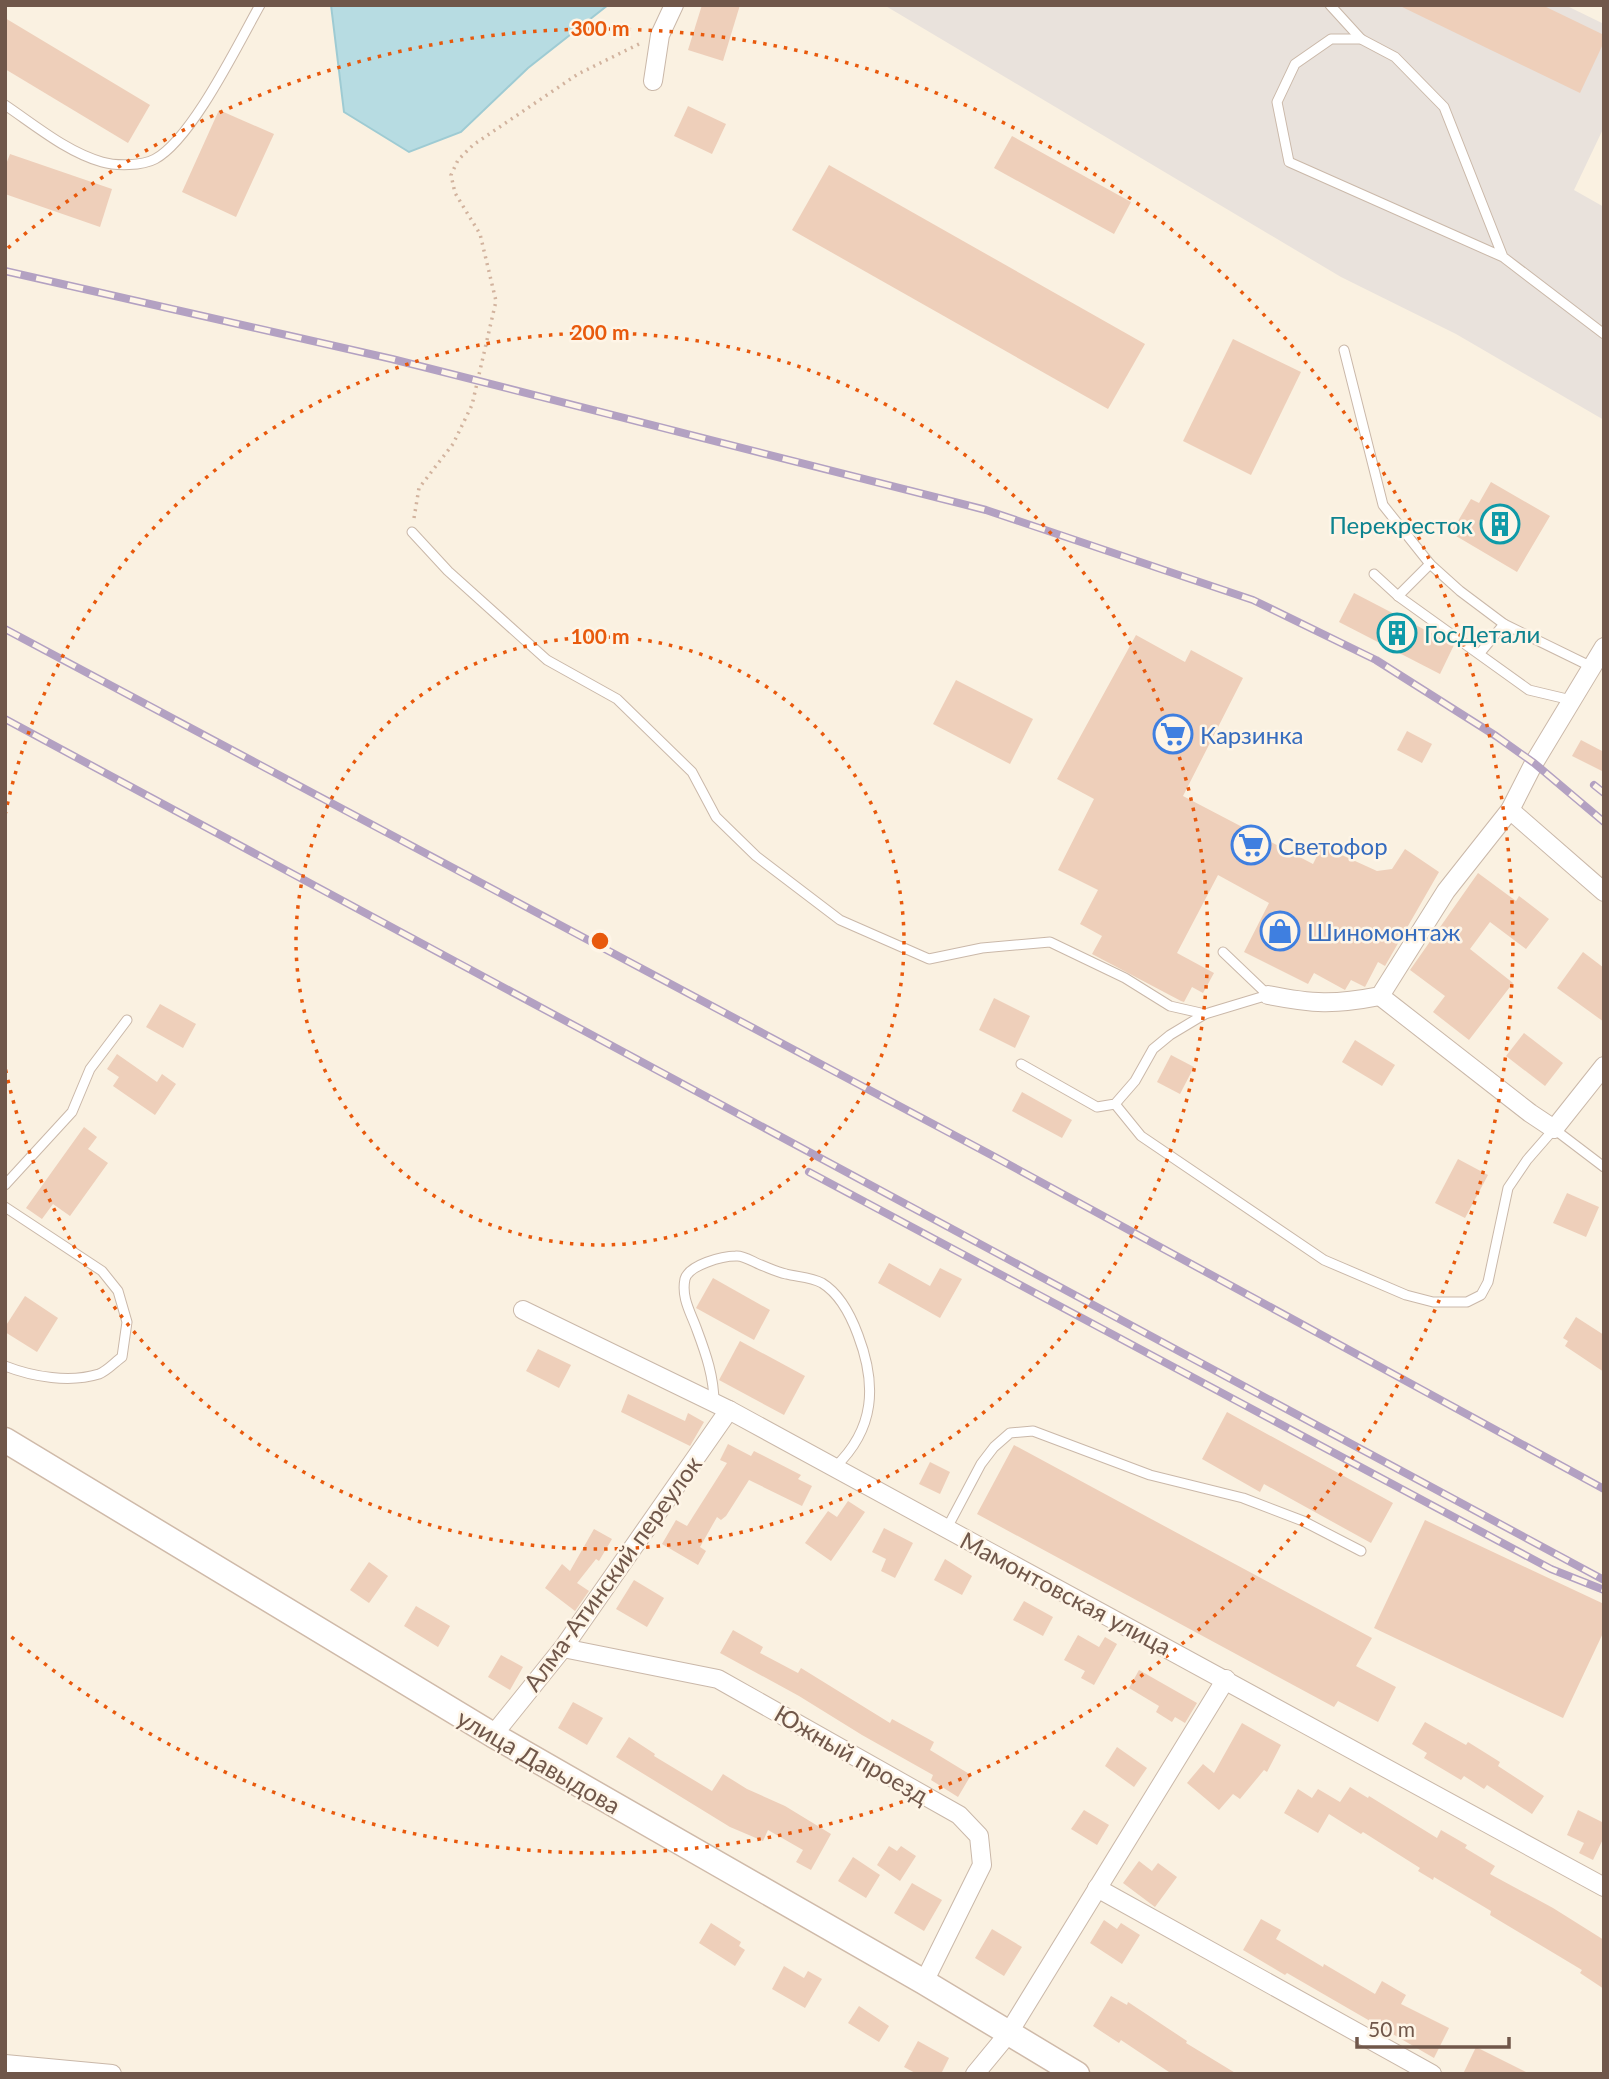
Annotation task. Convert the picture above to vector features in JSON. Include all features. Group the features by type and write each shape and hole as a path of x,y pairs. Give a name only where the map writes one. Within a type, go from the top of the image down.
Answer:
{"main road":[{"name":"улица Давыдова","path":"5,1440 493,1735 924,1982 1077,2074"}],"street":[{"path":"653,81 660,34 674,5"},
{"path":"1380,996 1446,891 1510,810 1571,700 1604,647"},
{"path":"1510,810 1604,892"},
{"path":"1268,995 1330,1004 1380,996 1554,1129 1604,1066"},
{"name":"Мамонтовская улица","path":"523,1310 721,1406 1604,1887"},
{"name":"Алма-Атинский переулок","path":"493,1735 563,1648 721,1406"},
{"name":"Южный проезд","path":"563,1648 718,1679 959,1815 979,1836 982,1865 924,1982"},
{"path":"975,2074 1009,2034 1226,1679"},
{"path":"1097,1888 1433,2074"},
{"path":"5,2064 112,2074"}],"lane":[{"path":"5,105 67,147 104,163 130,164 155,160 187,130 260,5"},
{"path":"1330,5 1361,39 1395,57 1444,107 1503,257"},
{"path":"1361,39 1331,39 1295,64 1278,102 1289,162 1503,257 1604,334"},
{"path":"1344,350 1383,505 1430,564 1460,591 1504,624 1592,667"},
{"path":"412,532 448,571 547,660 617,699 692,772 716,817 756,856 840,920 929,959 982,948 1050,942 1125,978 1170,1006 1205,1014"},
{"path":"1398,596 1430,564"},
{"path":"1374,574 1398,596 1529,690 1571,700"},
{"path":"1480,653 1504,624"},
{"path":"1021,1064 1097,1107 1115,1104 1135,1081 1153,1049 1170,1035 1205,1014 1268,995 1223,952"},
{"path":"5,1185 72,1112 90,1069 127,1020"},
{"path":"1115,1104 1141,1136 1324,1260 1406,1295 1433,1302 1466,1302 1481,1295 1488,1282 1508,1188 1527,1160 1554,1129 1604,1167"},
{"path":"5,1207 103,1271 118,1291 127,1321 122,1357 101,1373 68,1378 24,1374 5,1366"},
{"path":"721,1406 687,1306 683,1290 686,1275 697,1265 738,1255 785,1274 822,1283 839,1298 853,1323 871,1379 869,1403 859,1439 849,1454 835,1467"},
{"path":"947,1528 981,1464 994,1447 1010,1433 1033,1431 1150,1475 1242,1498 1303,1521 1361,1551"}],"path":[{"path":"412,532 419,488 453,444 472,405 496,301 480,234 456,193 451,175 458,160 473,145 578,74 660,34"}],"shaded area":[{"path":"884,5 1565,5 1604,24 1604,127 1574,190 1604,207 1604,420 1456,334 1341,277"}],"water":[{"path":"331,5 608,5 528,68 461,132 409,152 344,112"}],"building":[{"path":"702,5 740,5 723,61 688,50"},
{"path":"1398,5 1542,5 1604,35 1604,42 1580,93"},
{"path":"5,18 150,105 128,143 5,69"},
{"path":"688,106 726,124 712,154 674,136"},
{"path":"219,110 274,134 236,217 182,192"},
{"path":"1012,136 1131,202 1114,234 994,168"},
{"path":"10,154 112,189 100,227 5,194 5,167"},
{"path":"829,165 1145,344 1108,409 792,230"},
{"path":"1233,339 1301,372 1251,475 1183,441"},
{"name":"Перекресток","path":"1491,482 1550,516 1517,572 1451,533 1471,499 1479,503"},
{"name":"ГосДетали","path":"1354,593 1454,645 1440,674 1339,622"},
{"path":"1136,635 1185,662 1191,650 1243,678 1183,796 1313,864 1322,846 1377,871 1392,869 1405,849 1439,872 1385,966 1378,962 1365,987 1351,980 1345,990 1314,973 1308,984 1244,952 1269,903 1218,875 1177,953 1214,973 1203,993 1192,987 1184,1002 1181,1001 1092,954 1102,936 1080,924 1098,890 1058,870 1094,799 1057,779"},
{"path":"956,680 1033,719 1010,764 933,724"},
{"path":"1407,731 1432,744 1422,763 1397,750"},
{"path":"1581,740 1604,752 1604,772 1572,756"},
{"path":"1478,873 1516,901 1519,896 1549,919 1526,949 1490,922 1470,949 1513,983 1469,1040 1433,1012 1445,996 1410,970"},
{"path":"1583,952 1604,968 1604,1022 1557,988"},
{"path":"994,998 1030,1016 1015,1048 979,1030"},
{"path":"160,1004 196,1024 183,1048 146,1027"},
{"path":"1524,1033 1563,1063 1545,1086 1506,1056"},
{"path":"1355,1040 1395,1065 1382,1086 1342,1062"},
{"path":"117,1054 157,1082 162,1074 176,1084 155,1115 113,1086 119,1077 107,1069"},
{"path":"1171,1055 1194,1067 1180,1094 1157,1082"},
{"path":"1022,1092 1072,1120 1062,1138 1012,1111"},
{"path":"84,1127 97,1137 88,1149 108,1163 70,1216 53,1204 42,1219 26,1208"},
{"path":"1458,1159 1488,1175 1465,1218 1435,1203"},
{"path":"1567,1193 1599,1207 1586,1237 1553,1223"},
{"path":"889,1263 930,1286 940,1268 962,1279 940,1318 878,1283"},
{"path":"713,1278 770,1310 754,1340 696,1308"},
{"path":"25,1296 58,1318 37,1352 5,1332 5,1327"},
{"path":"1576,1317 1604,1335 1604,1372 1565,1346 1568,1341 1563,1338"},
{"path":"740,1341 805,1376 784,1415 719,1380"},
{"path":"538,1349 571,1365 559,1388 526,1371"},
{"path":"628,1394 685,1421 688,1413 704,1422 690,1446 621,1412"},
{"path":"1227,1412 1393,1503 1371,1543 1264,1484 1260,1492 1202,1459"},
{"path":"728,1444 751,1456 754,1451 801,1475 798,1479 812,1486 802,1506 749,1480 726,1516 721,1520 717,1517 700,1547 706,1551 698,1565 662,1544 676,1520 687,1526 727,1463 720,1460"},
{"path":"1014,1445 1372,1638 1356,1666 1396,1687 1378,1722 1338,1701 1334,1707 977,1514"},
{"path":"930,1462 950,1472 940,1494 919,1484"},
{"path":"848,1501 865,1512 831,1561 805,1543 828,1511 837,1517"},
{"path":"1425,1520 1604,1604 1604,1631 1563,1718 1374,1628"},
{"path":"884,1528 913,1543 895,1578 881,1571 886,1559 872,1552"},
{"path":"594,1529 612,1539 599,1561 596,1559 577,1583 589,1591 575,1611 545,1588 562,1564 570,1571"},
{"path":"945,1559 972,1576 962,1595 934,1580"},
{"path":"369,1562 388,1576 369,1603 350,1590"},
{"path":"634,1580 664,1598 647,1627 616,1609"},
{"path":"1024,1601 1053,1617 1043,1636 1013,1620"},
{"path":"416,1606 450,1626 438,1647 404,1626"},
{"path":"733,1630 763,1647 760,1653 798,1673 801,1668 890,1723 892,1719 934,1742 930,1750 971,1775 958,1797 931,1780 933,1775 720,1653"},
{"path":"1078,1635 1099,1647 1105,1637 1117,1644 1094,1685 1081,1678 1085,1671 1064,1660"},
{"path":"501,1655 523,1667 510,1690 488,1677"},
{"path":"1139,1670 1197,1703 1185,1723 1175,1717 1172,1722 1156,1712 1159,1706 1129,1688"},
{"path":"573,1702 603,1718 587,1745 558,1728"},
{"path":"1425,1722 1466,1745 1468,1742 1500,1762 1498,1766 1544,1796 1532,1814 1487,1785 1484,1789 1464,1776 1461,1780 1424,1758 1427,1753 1412,1744"},
{"path":"1242,1723 1281,1745 1267,1772 1264,1770 1240,1799 1233,1794 1219,1810 1187,1783 1203,1764 1214,1773"},
{"path":"629,1737 655,1754 654,1756 712,1791 723,1774 747,1789 785,1806 831,1834 811,1870 796,1862 803,1850 768,1830 763,1841 730,1827 616,1757"},
{"path":"1117,1747 1147,1768 1134,1787 1105,1766"},
{"path":"1350,1787 1437,1838 1441,1830 1467,1845 1465,1848 1495,1866 1490,1874 1553,1908 1604,1940 1604,1989 1580,1973 1582,1970 1490,1915 1491,1911 1434,1877 1433,1880 1418,1871 1420,1868 1363,1832 1361,1834 1329,1814 1318,1833 1284,1813 1298,1789 1312,1798 1318,1789 1340,1802"},
{"path":"1084,1810 1109,1825 1097,1845 1071,1829"},
{"path":"1578,1810 1604,1823 1604,1837 1593,1860 1579,1853 1584,1843 1567,1835"},
{"path":"889,1846 897,1851 901,1846 916,1856 900,1881 877,1865"},
{"path":"853,1857 880,1875 866,1898 838,1881"},
{"path":"1139,1861 1152,1871 1158,1863 1177,1877 1155,1907 1123,1883"},
{"path":"912,1883 942,1900 924,1931 894,1913"},
{"path":"1261,1919 1281,1930 1276,1939 1323,1967 1324,1964 1375,1994 1382,1981 1406,1995 1401,2004 1449,2028 1434,2058 1243,1950"},
{"path":"1104,1920 1117,1929 1121,1923 1140,1935 1122,1964 1090,1943"},
{"path":"711,1923 741,1942 739,1946 745,1950 735,1966 699,1943"},
{"path":"992,1929 1022,1947 1004,1976 975,1958"},
{"path":"784,1966 804,1978 808,1971 822,1979 805,2008 772,1989"},
{"path":"1111,1996 1127,2005 1128,2002 1187,2041 1186,2043 1237,2074 1172,2074 1121,2040 1119,2043 1093,2026"},
{"path":"859,2006 889,2026 879,2042 848,2023"},
{"path":"918,2041 949,2058 941,2074 917,2074 904,2067"},
{"path":"1476,2047 1530,2074 1463,2074"}],"railway":[{"path":"5,271 392,359 986,510 1253,600 1376,660 1496,736 1534,763 1604,822"},
{"path":"5,629 995,1157 1604,1489"},
{"path":"5,719 1604,1580"},
{"path":"1594,785 1604,793"},
{"path":"809,1172 1551,1569 1604,1590"}],"place":[{"name":"Перекресток","path":"1500,524"},
{"name":"ГосДетали","path":"1397,633"},
{"name":"Карзинка","path":"1173,734"},
{"name":"Светофор","path":"1251,845"},
{"name":"Шиномонтаж","path":"1280,931"}]}
